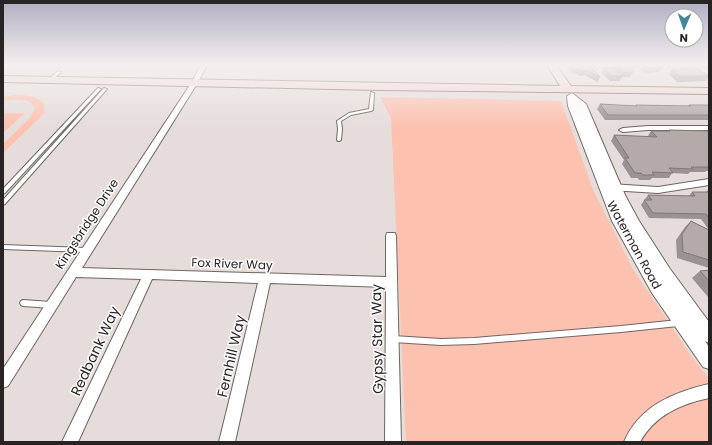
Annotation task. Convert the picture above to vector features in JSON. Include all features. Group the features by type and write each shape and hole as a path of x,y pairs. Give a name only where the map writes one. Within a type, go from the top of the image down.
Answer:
{"main road":[{"path":"167,86 372,93 709,92"},
{"name":"Waterman Road","path":"566,86 570,93"},
{"path":"3,87 102,89 192,87 570,93 709,98"}],"street":[{"name":"Kingsbridge Drive","path":"3,381 192,87"},
{"name":"Waterman Road","path":"570,93 584,110 622,228 657,288 709,360"},
{"path":"623,130 648,128 709,128"},
{"path":"610,187 658,190 709,182"},
{"name":"Waterman Road","path":"610,187 639,234 709,335"},
{"name":"Gypsy Star Way","path":"391,236 393,442"},
{"name":"Fox River Way","path":"72,272 391,282"},
{"name":"Redbank Way","path":"70,442 149,274"},
{"name":"Fernhill Way","path":"227,442 265,278"},
{"path":"632,442 646,421 657,411 676,400 709,391"}],"lane":[{"path":"3,192 102,89"},
{"path":"3,203 102,89"},
{"path":"339,140 339,121 350,114 371,110 372,93"},
{"path":"3,247 86,250"},
{"path":"23,303 51,305"},
{"path":"392,338 441,342 474,341 621,329 681,322"}],"shaded area":[{"path":"26,95 38,99 44,104 44,111 46,112 3,153 3,144 29,119 35,109 30,102 22,100 17,99 3,101 3,97"},
{"path":"380,97 561,101 594,192 633,269 694,360 709,378 709,442 406,442 391,118"},
{"path":"3,113 25,113 3,133"}],"building":[{"path":"600,104 637,106 636,105 709,105 709,115 608,115"},
{"path":"669,130 709,131 709,167 691,167 693,169 669,168 673,173 652,172 654,175 635,173 625,158 629,158 614,135 657,137 651,131 670,131"},
{"path":"692,192 709,192 709,218 706,214 653,213 644,200 652,200 648,195 695,196"},
{"path":"691,221 709,230 709,260 683,252 682,234"},
{"path":"709,270 709,281 700,271"}]}
